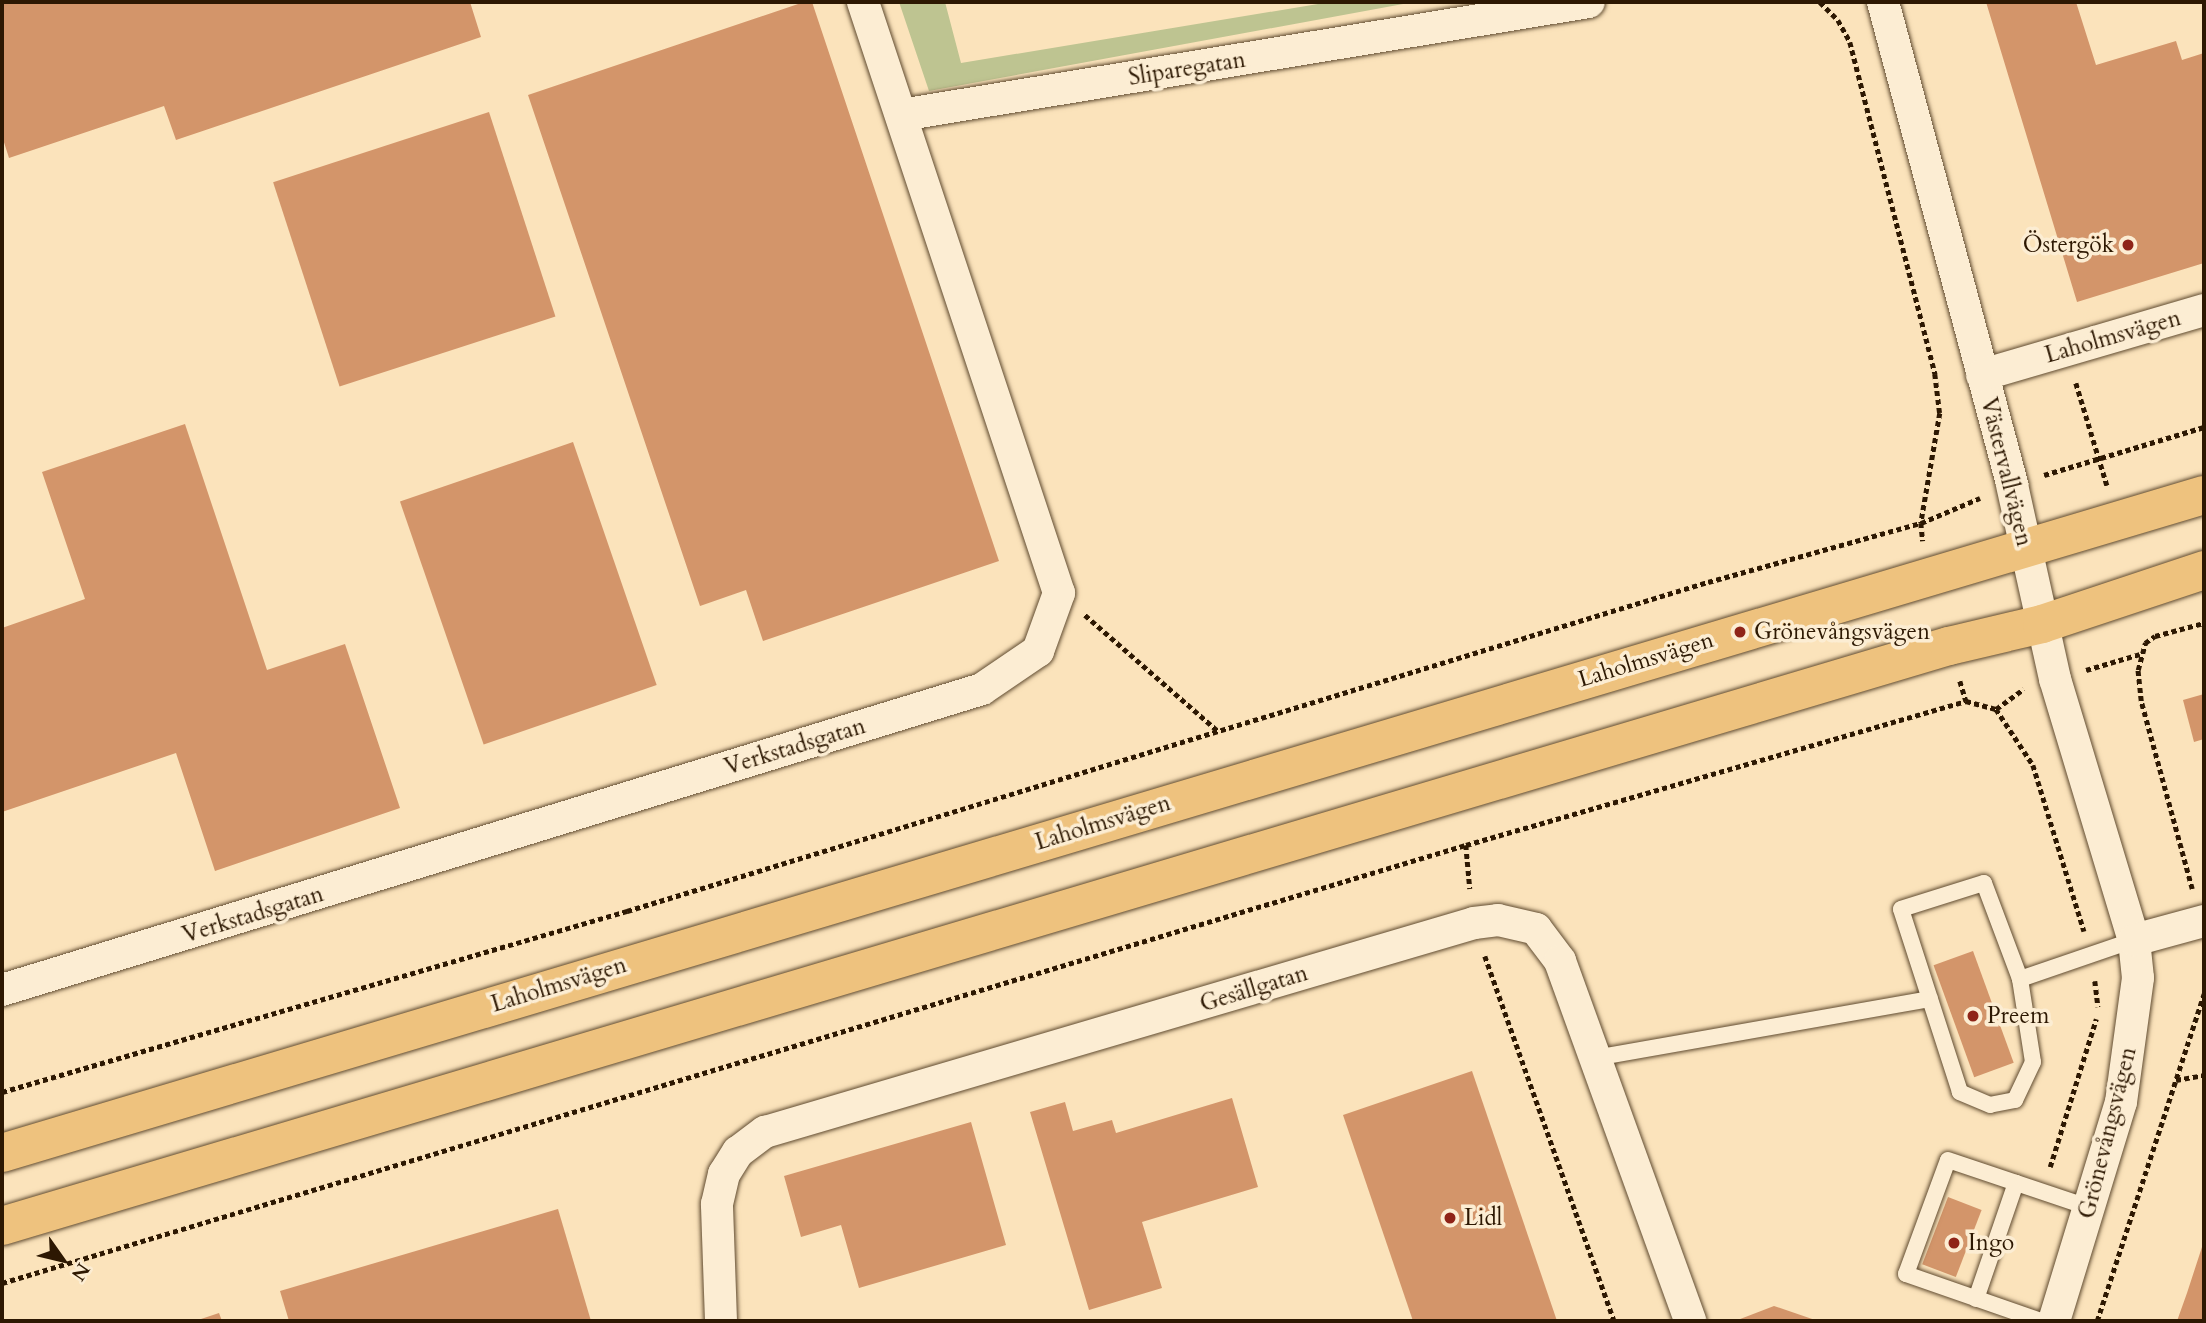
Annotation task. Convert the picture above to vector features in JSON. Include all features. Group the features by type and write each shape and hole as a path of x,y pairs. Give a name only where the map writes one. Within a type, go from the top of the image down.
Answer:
{"highway":[{"name":"Laholmsvägen","path":"2,1153 2204,495"},
{"path":"2,1226 1949,646 2042,624 2204,570"}],"street":[{"path":"863,2 1059,593"},
{"name":"Sliparegatan","path":"901,115 1589,2"},
{"name":"Västervallvägen","path":"1884,2 2012,485 2042,624 2134,940"},
{"name":"Laholmsvägen","path":"1982,375 2204,310"},
{"name":"Verkstadsgatan","path":"2,990 982,689 1038,651 1059,593"},
{"name":"Gesällgatan","path":"721,1321 717,1204 724,1174 738,1152 765,1132 1474,923 1499,920 1536,929 1560,961 1690,1321"},
{"path":"2134,940 2203,921"},
{"name":"Grönevångsvägen","path":"2054,1321 2091,1208 2120,1102 2133,1033 2138,978 2134,940"}],"lane":[{"path":"1984,883 2020,979 2033,1062 2015,1100 1990,1105 1960,1092 1901,909 1984,883"},
{"path":"2020,979 2134,940"},
{"path":"1595,1058 1930,999"},
{"path":"2040,1321 1906,1275 1948,1160 2091,1208"},
{"path":"1976,1299 2016,1183"}],"path":[{"path":"1820,2 1838,20 1850,42 1935,374 1940,413 1921,523 1928,577"},
{"path":"2,1092 627,911 1708,582 1921,523 2012,485 2204,426"},
{"path":"1059,593 1219,732"},
{"path":"2203,921 2141,701 2138,670 2145,643 2155,636 2204,623"},
{"path":"2,1283 1466,845 1966,701 1949,646"},
{"path":"1466,845 1474,923 1615,1321"},
{"path":"2097,1321 2204,994"},
{"path":"2176,1080 2204,1075"}],"green space":[{"path":"899,2 945,2 961,63 1330,2 1414,2 929,91"}],"building":[{"path":"2,2 470,2 481,37 176,140 164,106 9,158 2,136"},
{"path":"804,2 812,2 999,561 763,641 746,590 700,606 528,95"},
{"path":"1986,2 2076,2 2096,65 2176,41 2182,60 2204,53 2204,263 2077,302"},
{"path":"489,112 555,316 340,387 273,182"},
{"path":"185,424 267,670 345,644 400,808 215,871 176,753 2,812 2,628 85,599 42,472"},
{"path":"573,442 657,685 484,745 400,502"},
{"path":"2204,694 2204,739 2194,742 2183,700"},
{"path":"1973,951 2014,1063 1974,1077 1934,965"},
{"name":"Lidl","path":"1472,1071 1557,1321 1413,1321 1343,1115"},
{"path":"1232,1098 1258,1187 1142,1222 1162,1288 1089,1310 1030,1112 1065,1102 1073,1131 1112,1120 1116,1133"},
{"path":"971,1122 1006,1245 859,1288 841,1225 801,1237 784,1176"},
{"path":"1948,1197 1982,1210 1956,1277 1922,1264"},
{"path":"558,1209 591,1321 289,1321 280,1291"},
{"path":"2202,1247 2204,1321 2177,1321 2187,1293"},
{"path":"1774,1306 1818,1321 1735,1321"},
{"path":"219,1313 222,1321 195,1321"}],"place":[{"name":"Östergök","path":"2128,245"},
{"name":"Grönevångsvägen","path":"1740,632"},
{"name":"Preem","path":"1973,1016"},
{"name":"Lidl","path":"1450,1218"},
{"name":"Ingo","path":"1954,1243"}]}
